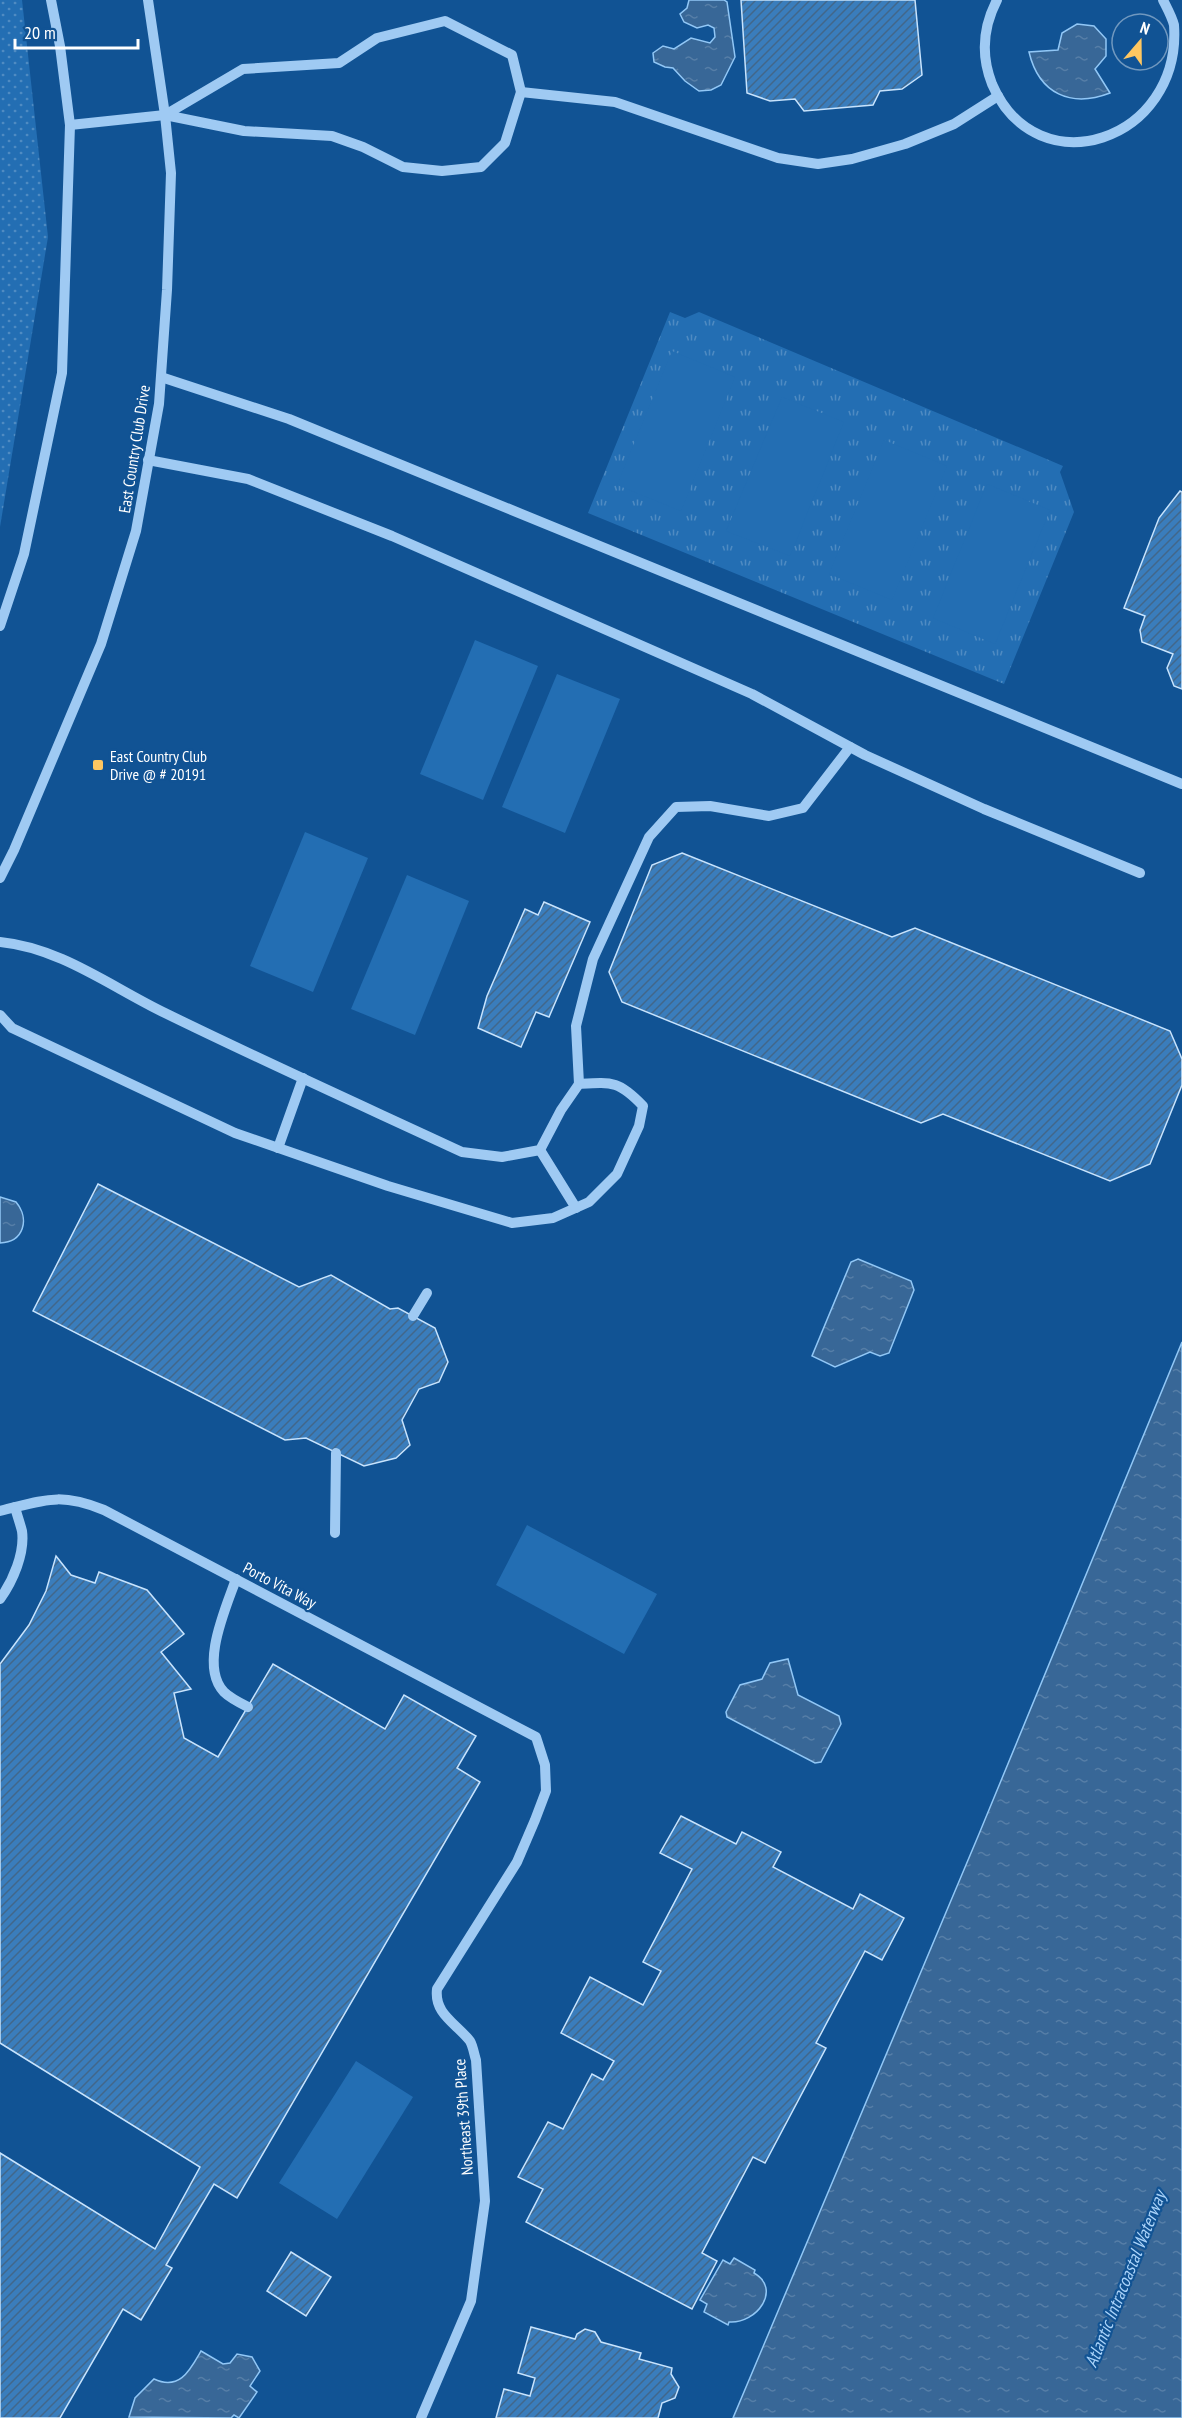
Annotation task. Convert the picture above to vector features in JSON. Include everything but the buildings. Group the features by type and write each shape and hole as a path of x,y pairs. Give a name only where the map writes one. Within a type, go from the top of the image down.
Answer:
{"street":[{"path":"0,626 24,554 62,373 70,125 60,46 51,0"},
{"name":"East Country Club Drive","path":"0,878 101,644 136,531 159,404 167,290 171,173 148,0"},
{"path":"997,0 990,13 984,41 987,69 998,96 1019,121 1047,137 1079,143 1104,140 1128,131 1148,116 1167,89 1176,57 1174,24 1163,0"},
{"path":"70,125 165,115 244,131 332,136 363,147 403,167 442,171 481,167 505,143 521,92 512,55 445,21 377,38 339,63 243,69 165,115"},
{"path":"521,92 615,102 778,158 818,164 852,159 905,144 954,124 998,96"},
{"path":"161,377 289,419 1182,784"},
{"path":"148,460 248,478 392,536 752,694 850,747 984,809 1140,873"},
{"path":"540,1150 561,1110 579,1084 576,1026 593,959 649,837 676,807 710,806 769,816 803,808 850,747"},
{"path":"0,942 15,943 51,953 163,1012 462,1152 502,1157 540,1150"},
{"path":"0,1015 12,1028 235,1133 388,1186 512,1223 554,1218 589,1202 617,1174 639,1126 643,1106 627,1089 606,1082 579,1084"},
{"path":"278,1148 303,1077"},
{"path":"540,1150 576,1208"},
{"path":"413,1316 427,1293"},
{"path":"335,1533 336,1453"},
{"name":"Porto Vita Way","path":"0,1510 53,1498 80,1501 104,1510 536,1737"},
{"path":"0,1599 21,1553 22,1531 15,1507"},
{"path":"236,1579 218,1630 213,1669 223,1691 248,1707"},
{"name":"Northeast 39th Place","path":"421,2418 471,2301 485,2201 476,2060 471,2043 440,2010 436,2000 437,1989 516,1862 535,1820 546,1791 544,1765 536,1737"}],"green space":[{"path":"0,0 22,0 48,237 0,527"},
{"path":"670,312 685,318 699,312 1063,466 1060,472 1074,512 1004,684 588,513"},
{"path":"672,351 735,377 681,511 617,485"},
{"path":"782,397 844,422 790,556 726,531"},
{"path":"884,440 947,466 892,600 829,574"},
{"path":"987,484 1050,510 995,644 933,618"},
{"path":"475,640 538,666 483,800 420,774"},
{"path":"557,674 620,699 565,833 502,807"},
{"path":"305,832 368,858 313,992 250,966"},
{"path":"407,875 469,901 415,1035 351,1009"},
{"path":"527,1525 657,1594 624,1654 496,1585"},
{"path":"356,2061 413,2097 337,2219 279,2183"}],"water":[{"path":"689,0 724,0 727,2 735,57 721,85 711,90 699,91 673,68 654,62 653,53 663,46 674,49 691,38 710,43 715,37 714,28 708,25 697,28 684,22 680,14 687,8"},
{"path":"1077,24 1094,26 1106,39 1106,56 1095,69 1110,93 1082,99 1070,98 1049,87 1040,78 1034,66 1029,52 1058,50 1062,33"},
{"path":"0,1197 16,1202 23,1215 23,1222 22,1229 15,1239 0,1243"},
{"path":"858,1259 911,1281 914,1290 889,1353 880,1356 870,1352 835,1367 812,1356 851,1262"},
{"name":"Atlantic Intracoastal Waterway","path":"1182,1342 1182,2418 733,2418 979,1834"},
{"path":"788,1659 798,1695 839,1716 841,1724 821,1762 815,1763 727,1717 726,1712 740,1685 762,1679 770,1663"},
{"path":"734,2258 755,2270 754,2273 762,2280 766,2288 766,2296 757,2312 739,2321 729,2322 728,2325 704,2312 707,2304 700,2300 723,2260 730,2264"},
{"path":"201,2351 223,2364 230,2363 237,2354 252,2357 260,2371 250,2386 257,2392 239,2418 234,2415 231,2418 129,2417 135,2398 154,2379 171,2382 183,2377"}],"place":[{"name":"East Country Club Drive @ # 20191","path":"98,765"}]}
